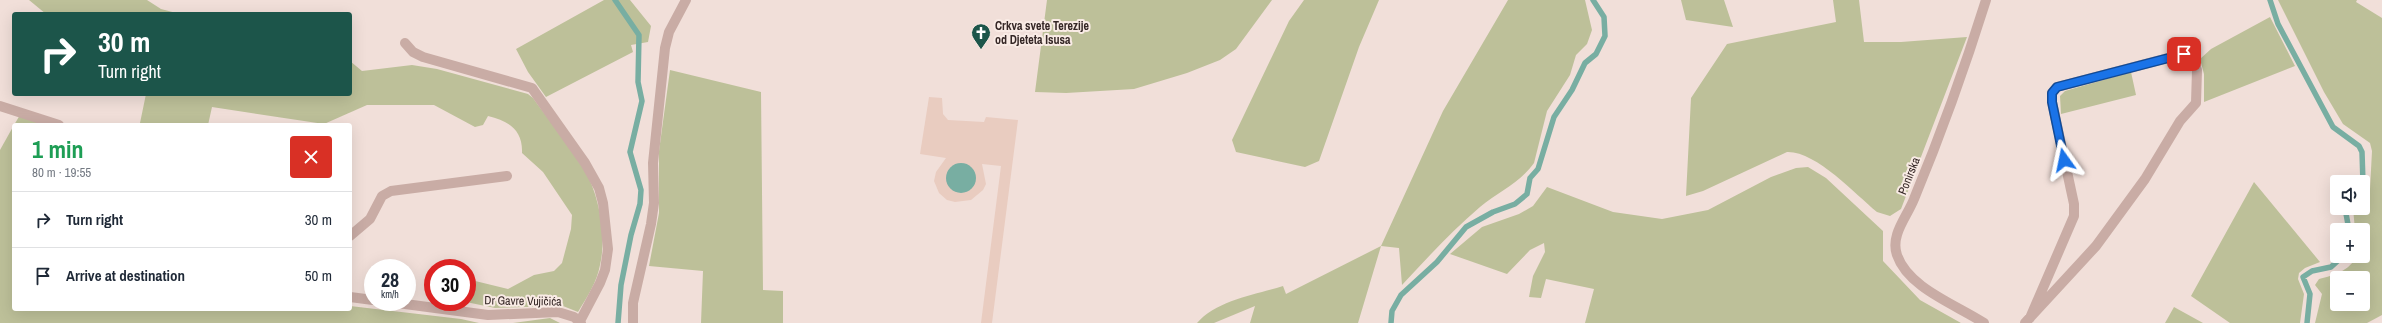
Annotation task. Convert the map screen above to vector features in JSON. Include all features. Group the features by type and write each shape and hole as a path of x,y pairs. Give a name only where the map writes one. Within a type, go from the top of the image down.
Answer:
{"street":[{"path":"633,323 633,303 651,224 654,203 653,163 665,48 676,16 686,0"},
{"name":"Ponirska","path":"1984,323 1929,291 1910,276 1897,255 1895,242 1897,231 1908,214 1948,113 1986,0"},
{"path":"404,43 413,52 423,57 532,88 585,163 599,188 603,203 608,249 605,270 581,322"},
{"path":"2184,54 2190,57 2197,70 2196,103 2180,121 2145,179 2096,246 2027,320 2051,270 2074,216 2074,204 2052,102 2052,93 2057,87 2143,64 2184,54"},
{"path":"0,106 53,123"},
{"path":"352,234 370,219 382,196 391,190 507,176"},
{"path":"352,297 364,299"},
{"name":"Dr Gavre Vujičića","path":"416,305 488,315 558,312 581,322"}],"green space":[{"path":"29,0 147,0 161,9 172,12 44,12"},
{"path":"604,0 630,0 651,26 648,42 631,45 633,52 546,97 528,72 516,49"},
{"path":"1047,0 1272,0 1236,49 1220,60 1187,73 1134,89 1066,93 1035,92"},
{"path":"1304,0 1379,0 1359,47 1319,161 1305,167 1236,152 1232,140 1289,21"},
{"path":"1508,0 1585,0 1592,30 1587,44 1576,55 1570,75 1547,111 1534,163 1516,182 1480,207 1470,216 1402,285 1399,248 1381,246 1443,111"},
{"path":"1681,0 1724,0 1733,27 1686,20"},
{"path":"1833,0 1859,0 1864,42 1901,42 1967,37 1901,209 1890,216 1877,212 1835,175 1810,158 1787,152 1703,191 1686,196 1691,98 1727,44 1836,22"},
{"path":"2278,0 2357,0 2356,2 2382,18 2382,315 2367,323 2315,323 2322,294 2315,285 2319,279 2330,276 2330,311 2370,311 2370,271 2343,271 2352,263 2370,263 2370,223 2354,223 2354,215 2370,215 2372,151 2370,143 2343,124 2324,92"},
{"path":"2270,17 2295,66 2204,102 2204,74 2200,59 2211,49"},
{"path":"352,63 362,71 412,65 437,69 528,94 533,98 580,161 590,180 598,204 602,229 603,242 599,271 578,312 563,306 495,308 476,304 476,281 508,289 534,275 554,271 562,263 571,229 572,215 543,172 522,153 522,145 517,133 508,124 496,118 488,116 483,125 475,127 434,105 367,105 326,123 317,123 212,107 208,123 140,123 146,96 352,96"},
{"path":"670,70 761,92 763,290 783,291 783,323 701,323 703,271 649,266 659,213 659,151"},
{"path":"2131,72 2136,95 2061,114 2060,96 2065,91"},
{"path":"20,115 51,123 15,123"},
{"path":"12,129 12,311 352,311 352,306 364,308 364,311 393,311 461,319 479,323 0,323 0,150"},
{"path":"1808,167 1826,178 1883,231 1883,261 1920,300 1961,323 1585,323 1594,289 1546,279 1541,298 1529,297 1533,276 1545,252 1544,243 1530,250 1507,274 1450,254 1482,227 1519,214 1533,206 1547,187 1613,212 1662,219 1708,210 1771,177 1796,168"},
{"path":"2254,182 2320,262 2305,268 2299,273 2298,279 2304,294 2300,323 2230,323 2191,296"},
{"path":"1381,246 1358,323 1250,323 1255,306 1214,323 1197,323 1205,315 1215,309 1237,299 1283,286 1286,294"},
{"path":"2174,307 2203,323 2165,323"},
{"path":"550,318 560,323 513,323"}],"shaded area":[{"path":"929,97 942,98 943,114 948,120 984,122 986,117 1018,120 992,323 981,323 1001,166 982,164 986,184 983,190 971,200 955,202 947,200 939,193 934,181 936,172 946,158 920,154"}],"water":[{"path":"961,163 972,167 976,178 972,189 961,193 950,189 946,178 950,167"}],"waterway":[{"path":"615,0 639,35 638,82 642,101 630,152 641,190 640,204 631,235 621,285 618,323"},
{"path":"1391,323 1392,311 1401,295 1437,262 1466,227 1493,212 1515,204 1527,194 1530,178 1538,169 1554,117 1572,90 1585,63 1596,54 1605,36 1604,17 1593,0"},
{"path":"2270,0 2278,24 2333,127 2359,146 2362,152 2363,175"},
{"path":"2346,215 2348,223"},
{"path":"2307,323 2310,294 2303,277 2312,271 2331,267 2335,263"}],"place":[{"name":"Crkva svete Terezije od Djeteta Isusa","path":"981,50"}],"route":[{"path":"2064,160 2052,102 2052,93 2057,87 2184,54"}]}
